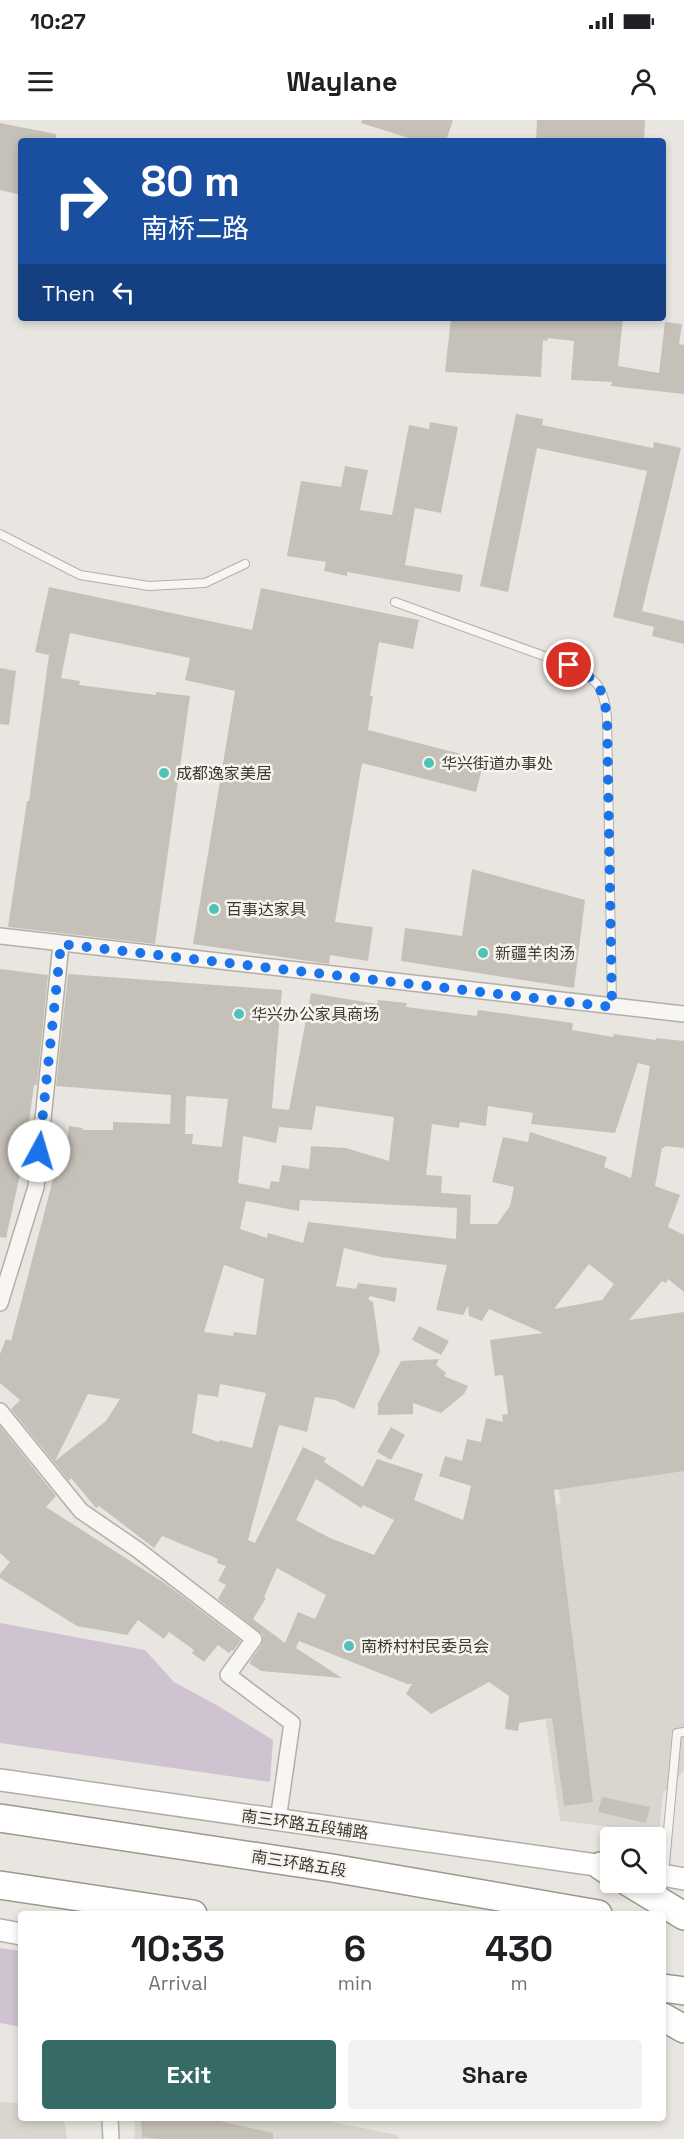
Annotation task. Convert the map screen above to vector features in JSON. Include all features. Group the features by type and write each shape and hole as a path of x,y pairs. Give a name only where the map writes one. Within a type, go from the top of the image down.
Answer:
{"highway":[{"name":"南三环路五段","path":"0,1818 332,1868 581,1911"},
{"path":"0,1885 173,1911"},
{"path":"646,1893 684,1916"},
{"path":"666,1926 684,1929"},
{"path":"666,1988 684,1991"},
{"path":"666,2019 684,2029"}],"main road":[{"name":"南三环路五段辅路","path":"0,1780 600,1867"},
{"path":"0,1930 18,1933"},
{"path":"666,2034 684,2037"}],"street":[{"path":"0,936 684,1014"},
{"path":"0,1303 36,1187 61,944"},
{"path":"0,1411 81,1511 138,1550 254,1639 228,1676 292,1723 278,1820"},
{"path":"110,2121 111,2139"}],"lane":[{"path":"0,534 80,575 149,586 205,583 245,564"},
{"path":"394,602 569,665 594,679 604,697 607,716 612,1007"},
{"path":"668,1876 677,1733 684,1732"}],"shaded area":[{"path":"684,1424 684,1771 663,1793 660,1827 614,1827 560,1821 517,1518 561,1503 549,1447"},
{"path":"0,1623 145,1650 174,1682 273,1740 270,1782 0,1743"},
{"path":"0,1948 18,1951 18,2026 0,2023"},
{"path":"0,2102 18,2103 18,2121 64,2121 67,2139 0,2139"},
{"path":"134,2121 328,2121 397,2135 399,2139 135,2139"}],"building":[{"path":"362,120 453,120 447,138 408,138 361,123"},
{"path":"537,120 645,120 644,138 536,138"},
{"path":"0,123 56,134 56,138 18,138 18,194 0,190"},
{"path":"451,321 623,321 618,366 659,373 665,322 682,324 679,344 684,345 684,394 611,386 612,382 571,380 574,341 548,338 547,341 543,340 541,377 445,372"},
{"path":"516,414 543,419 542,425 653,448 654,442 681,448 642,611 684,621 684,644 652,636 654,627 613,617 647,471 537,448 508,592 480,586"},
{"path":"430,422 458,427 441,513 415,508 405,565 463,575 460,592 347,572 347,576 324,571 326,562 287,556 301,481 341,487 345,466 368,470 360,510 392,515 409,425 429,429"},
{"path":"49,587 252,630 261,588 419,620 413,649 379,642 370,696 373,696 368,730 484,760 476,792 362,763 335,922 373,927 368,961 330,955 329,964 193,944 235,691 185,680 190,658 70,633 61,678 80,681 79,685 156,695 156,692 190,696 155,944 8,927 27,801 29,801 49,655 35,652"},
{"path":"0,668 16,671 9,725 0,724"},
{"path":"472,869 585,900 574,988 401,961 405,928 462,936"},
{"path":"0,969 48,975 37,1085 34,1085 27,1136 21,1135 18,1169 21,1170 6,1238 0,1237"},
{"path":"68,974 282,990 272,1108 289,1110 311,993 377,1004 378,1000 407,1003 406,1007 477,1016 478,1010 573,1023 572,1030 613,1037 614,1034 684,1041 684,1148 665,1146 662,1148 655,1186 680,1195 668,1227 684,1235 684,1292 668,1279 666,1283 662,1281 629,1320 684,1312 684,1471 554,1490 593,1802 564,1806 552,1718 519,1723 518,1731 505,1729 509,1696 489,1682 431,1714 406,1694 412,1684 299,1641 296,1648 342,1678 261,1671 249,1663 262,1644 263,1635 218,1599 226,1585 218,1581 226,1566 217,1563 218,1559 162,1536 154,1548 99,1506 96,1508 71,1478 69,1481 11,1409 20,1400 0,1383 0,1354 6,1339 11,1341 59,1157 66,1158 69,1126 83,1128 82,1130 113,1130 113,1122 170,1124 171,1095 56,1086","holes":["638,1063 650,1066 631,1178 604,1167 607,1157 530,1132 528,1142 503,1137 492,1182 514,1187 510,1206 497,1224 470,1224 471,1195 441,1193 442,1176 426,1175 432,1124 459,1128 460,1122 486,1126 488,1106 533,1113 531,1124 615,1133","186,1096 228,1099 222,1147 192,1144 193,1134 185,1134","316,1106 394,1117 389,1161 346,1148 311,1146 309,1169 282,1165 279,1182 271,1181 269,1189 238,1183 243,1136 276,1143 279,1127 312,1130","300,1200 457,1208 456,1239 308,1222 303,1243 268,1233 267,1238 240,1229 246,1201 299,1211","344,1248 381,1257 447,1265 436,1310 463,1315 468,1306 469,1316 482,1321 489,1309 543,1333 490,1340 495,1376 503,1375 508,1414 502,1415 503,1422 486,1418 481,1442 467,1439 462,1461 445,1456 439,1476 471,1486 463,1520 414,1500 423,1474 377,1459 363,1487 324,1462 326,1458 303,1447 255,1543 248,1540 279,1425 307,1432 315,1397 335,1400 354,1409 380,1352 373,1302 368,1299 370,1296 395,1302 397,1288 358,1283 356,1289 336,1286","589,1264 614,1284 602,1300 554,1309","224,1265 264,1279 256,1335 234,1332 233,1336 204,1332","220,1384 266,1393 252,1448 220,1440 219,1442 192,1433 198,1394 218,1397","88,1394 120,1399 106,1421 55,1461","316,1479 361,1508 363,1505 394,1520 374,1555 330,1538 296,1520","277,1568 326,1595 315,1619 298,1612 285,1643 253,1619 266,1598 264,1597"]},
{"path":"419,1326 449,1341 441,1355 412,1340"},
{"path":"439,1359 436,1365 446,1373 444,1376 468,1386 464,1394 441,1413 413,1403 413,1414 378,1415 378,1403 401,1361"},
{"path":"0,1426 56,1496 46,1507 166,1584 241,1641 233,1651 229,1653 218,1645 204,1662 192,1653 194,1650 169,1632 164,1639 138,1620 127,1635 77,1626 0,1578 0,1574 10,1562 0,1553"},
{"path":"391,1427 405,1435 391,1460 377,1452"},
{"path":"602,1797 650,1807 646,1823 598,1812"},
{"path":"141,2121 219,2121 273,2133 273,2139 142,2137"}],"place":[{"name":"华兴街道办事处","path":"429,763"},
{"name":"成都逸家美居","path":"164,773"},
{"name":"百事达家具","path":"214,909"},
{"name":"新疆羊肉汤","path":"483,953"},
{"name":"华兴办公家具商场","path":"239,1014"},
{"name":"南桥村村民委员会","path":"349,1646"}],"route":[{"path":"39,1151 61,944 612,1007 607,716 604,697 594,679 569,665"}]}
